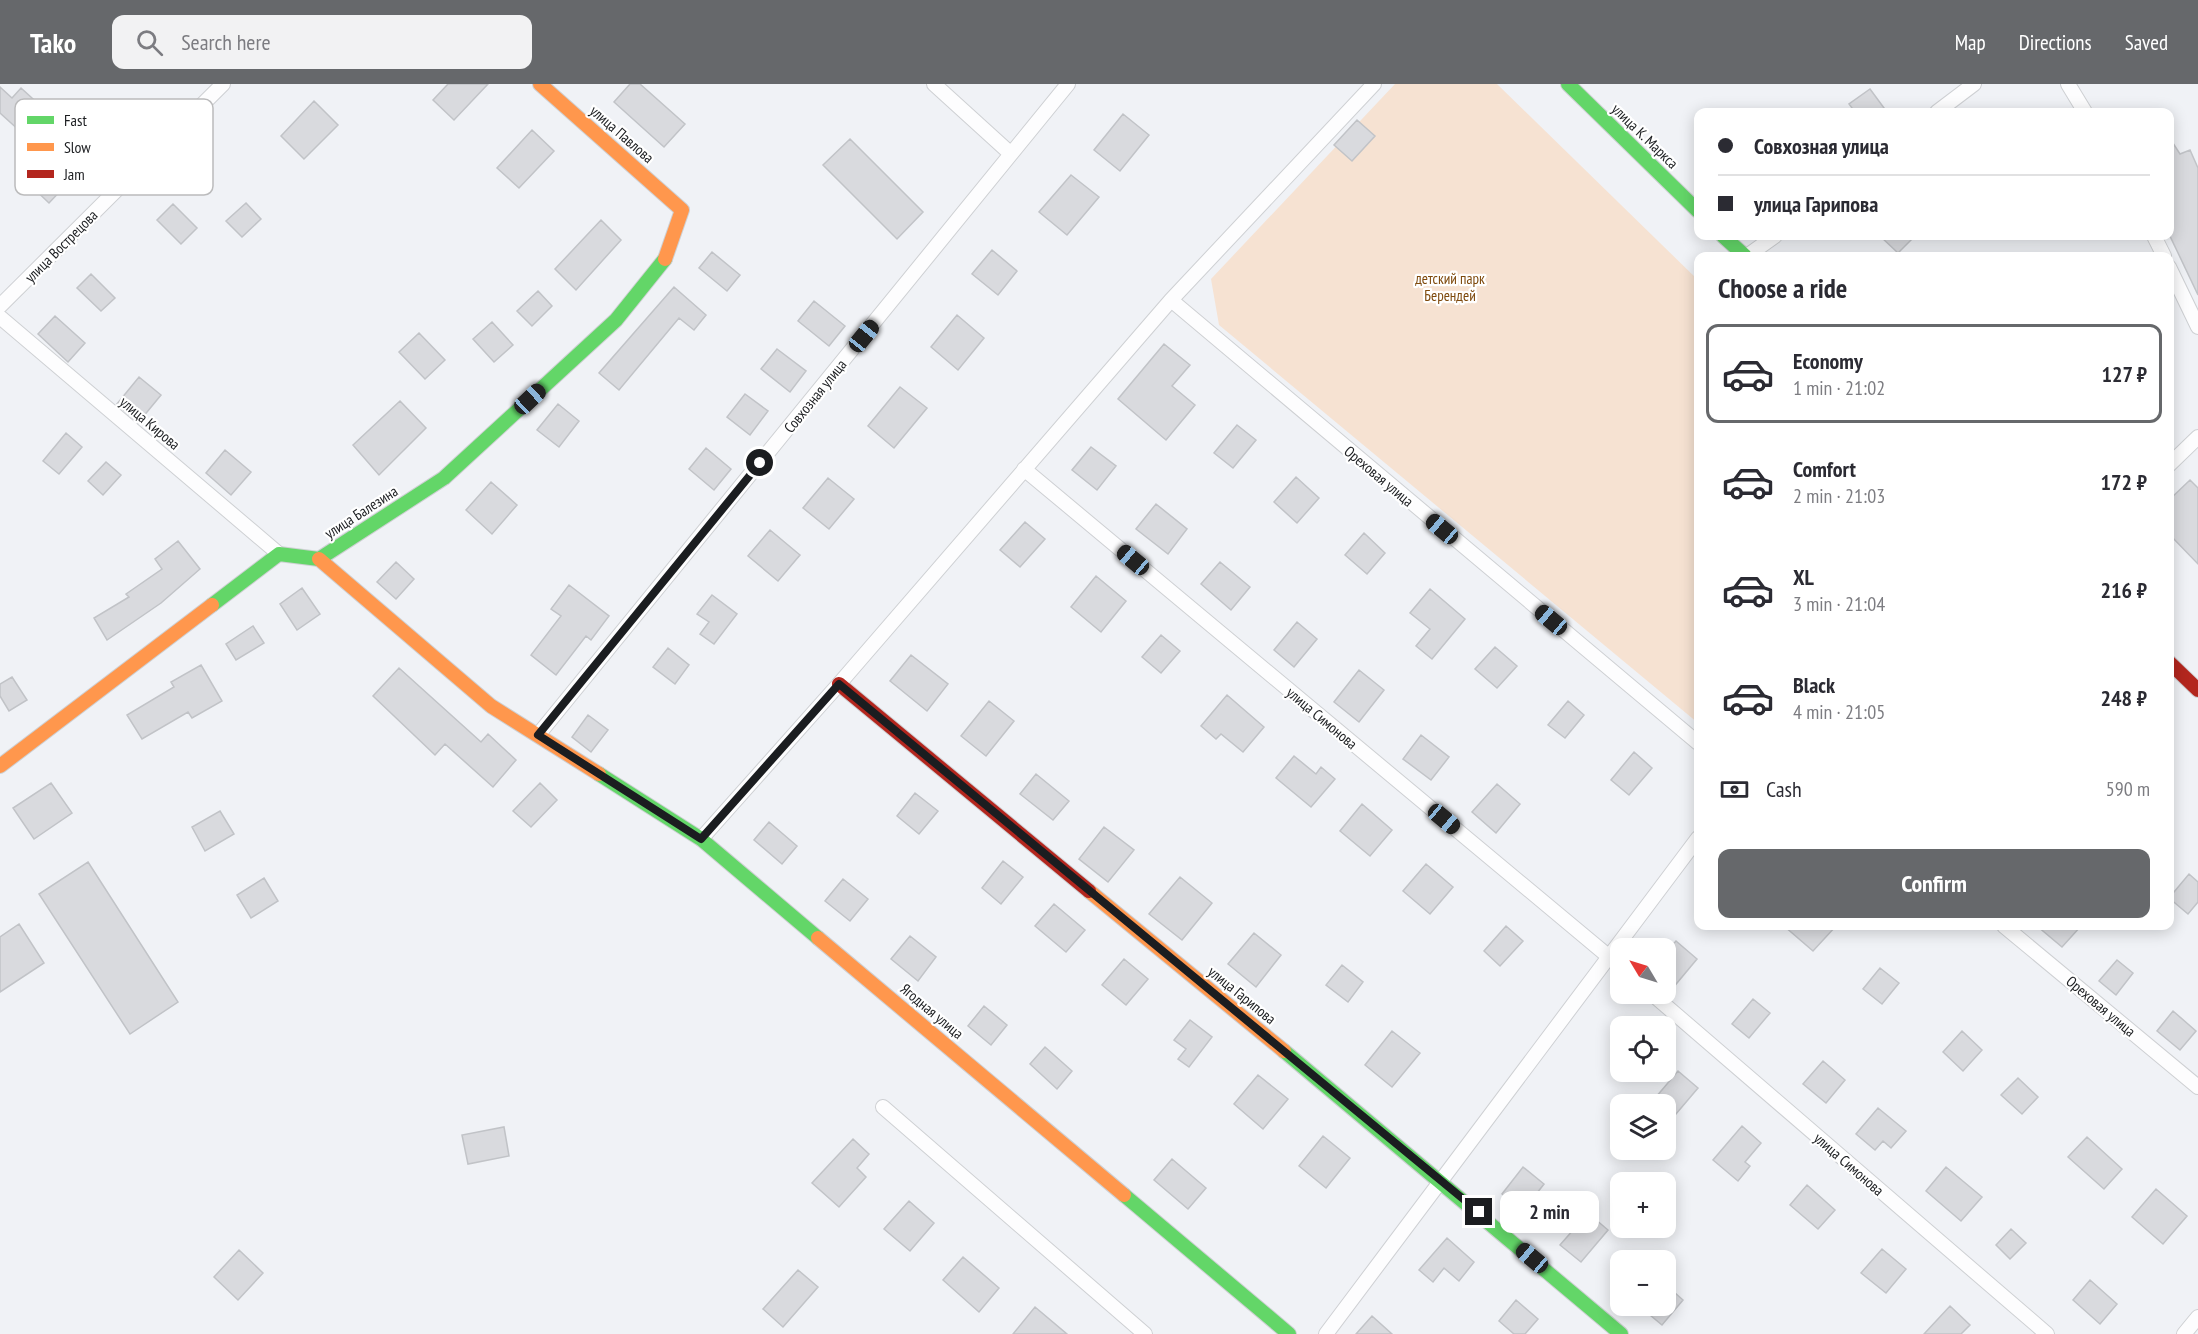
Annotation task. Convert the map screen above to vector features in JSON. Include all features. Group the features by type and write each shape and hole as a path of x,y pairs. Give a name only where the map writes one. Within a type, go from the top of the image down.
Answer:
{"street":[{"name":"улица Вострецова","path":"208,99 223,84"},
{"name":"улица Павлова","path":"540,84 682,210"},
{"path":"934,84 1011,154"},
{"name":"Совхозная улица","path":"538,735 1068,84"},
{"path":"701,839 839,684 1171,300 1374,84"},
{"name":"улица К. Маркса","path":"1568,84 1694,207"},
{"path":"1942,108 1974,84"},
{"path":"2068,84 2083,108"},
{"name":"улица Вострецова","path":"0,306 112,195"},
{"name":"улица Балезина","path":"279,554 319,559 444,478 616,320 664,261 682,210"},
{"path":"1728,240 1741,252"},
{"path":"1752,252 1769,240"},
{"path":"2174,277 2198,327"},
{"name":"Ореховая улица","path":"1171,300 1694,740"},
{"name":"улица Кирова","path":"0,317 279,554"},
{"path":"2174,460 2198,437"},
{"name":"улица Симонова","path":"1024,469 1608,956"},
{"path":"0,766 279,554"},
{"path":"319,559 491,706 538,735"},
{"path":"2174,667 2198,690"},
{"name":"улица Гарипова","path":"839,684 1443,1182 1621,1334"},
{"name":"Ягодная улица","path":"538,735 701,839 1289,1334"},
{"path":"1326,1334 1443,1182 1608,956 1694,843"},
{"name":"Ореховая улица","path":"2009,930 2198,1087"},
{"name":"улица Симонова","path":"1664,1004 2047,1334"},
{"path":"883,1107 1145,1334"},
{"path":"2184,1334 2198,1317"}],"green space":[{"name":"детский парк Берендей","path":"1395,84 1497,84 1694,276 1694,720 1219,325 1211,279"}],"building":[{"path":"448,84 488,84 454,120 433,100"},
{"path":"630,84 640,84 685,124 664,147 614,102"},
{"path":"0,87 12,98 21,88 33,99 15,99 15,127 0,113"},
{"path":"1870,89 1884,108 1852,108 1849,104"},
{"path":"314,101 338,125 304,159 281,136"},
{"path":"1123,114 1149,135 1120,171 1094,150"},
{"path":"1357,120 1375,136 1352,161 1334,145"},
{"path":"532,130 554,151 519,188 497,168"},
{"path":"850,139 923,212 897,239 823,165"},
{"path":"2174,145 2180,154 2190,150 2198,168 2198,295 2172,240 2174,240"},
{"path":"1071,175 1099,197 1067,235 1039,212"},
{"path":"41,195 57,195 49,203"},
{"path":"246,203 261,219 242,237 226,221"},
{"path":"173,204 197,228 181,244 157,220"},
{"path":"601,220 621,240 576,290 555,269"},
{"path":"1884,240 1911,240 1899,252"},
{"path":"992,250 1017,271 998,295 972,274"},
{"path":"712,252 740,275 727,291 699,268"},
{"path":"91,274 115,298 101,311 77,288"},
{"path":"674,287 706,315 694,330 679,318 619,390 599,373"},
{"path":"538,291 552,306 532,326 517,311"},
{"path":"814,301 845,326 829,346 798,321"},
{"path":"957,315 984,338 958,370 931,347"},
{"path":"55,316 85,343 68,362 38,334"},
{"path":"492,322 513,345 494,362 473,339"},
{"path":"419,333 445,360 425,379 399,352"},
{"path":"1164,344 1190,365 1172,386 1195,405 1166,440 1118,399"},
{"path":"777,349 806,371 790,392 761,369"},
{"path":"139,377 161,395 138,423 117,404"},
{"path":"900,387 927,408 894,448 868,426"},
{"path":"745,394 768,411 750,435 727,417"},
{"path":"400,401 426,428 379,475 353,445"},
{"path":"558,404 579,421 559,447 537,430"},
{"path":"1237,425 1256,440 1233,468 1214,453"},
{"path":"66,433 82,447 59,474 43,461"},
{"path":"1091,447 1116,466 1097,490 1072,470"},
{"path":"706,448 731,469 714,490 689,469"},
{"path":"225,450 251,472 231,495 206,473"},
{"path":"106,462 121,475 103,495 88,481"},
{"path":"1296,477 1319,498 1297,523 1274,502"},
{"path":"828,478 854,499 829,529 803,508"},
{"path":"2190,480 2198,488 2198,564 2174,539 2174,495"},
{"path":"491,482 517,505 492,534 466,510"},
{"path":"1156,504 1187,529 1168,554 1136,529"},
{"path":"1025,522 1045,539 1020,567 1000,550"},
{"path":"770,530 800,555 778,581 748,556"},
{"path":"1364,533 1385,553 1367,574 1345,555"},
{"path":"178,541 200,569 161,603 107,640 94,618 129,597 126,594 162,569 155,559"},
{"path":"396,562 414,579 396,599 377,582"},
{"path":"1220,562 1250,587 1231,610 1201,584"},
{"path":"1096,576 1126,601 1101,632 1071,607"},
{"path":"569,585 609,616 591,640 586,636 556,675 531,655 561,616 551,609"},
{"path":"302,588 320,614 297,630 280,604"},
{"path":"1430,589 1465,619 1432,659 1416,646 1430,629 1410,613"},
{"path":"712,595 737,614 714,644 700,634 709,622 697,614"},
{"path":"1297,622 1317,639 1294,667 1274,650"},
{"path":"253,626 264,643 236,660 226,644"},
{"path":"1161,635 1180,651 1161,673 1142,657"},
{"path":"1495,647 1517,666 1497,688 1475,669"},
{"path":"668,648 689,665 675,684 653,667"},
{"path":"911,655 948,684 927,711 890,681"},
{"path":"201,665 222,701 192,718 188,712 142,739 127,715 174,687 171,682"},
{"path":"399,668 481,742 488,734 516,760 493,787 445,744 435,755 373,696"},
{"path":"1359,670 1384,690 1359,722 1334,702"},
{"path":"12,677 27,700 9,711 0,696 0,684"},
{"path":"1227,695 1264,727 1243,752 1221,734 1216,739 1201,726"},
{"path":"989,701 1014,721 986,756 961,736"},
{"path":"1568,701 1584,715 1565,738 1548,725"},
{"path":"588,715 608,730 591,752 572,737"},
{"path":"1421,735 1449,757 1431,780 1403,759"},
{"path":"1634,752 1652,768 1629,795 1611,780"},
{"path":"1294,756 1316,774 1321,767 1335,779 1311,807 1276,778"},
{"path":"1036,774 1069,801 1053,820 1020,794"},
{"path":"51,783 72,813 34,839 13,808"},
{"path":"540,783 557,800 531,827 513,811"},
{"path":"1497,784 1520,804 1496,833 1472,812"},
{"path":"915,793 938,811 919,834 897,816"},
{"path":"1362,804 1392,830 1370,856 1340,831"},
{"path":"220,811 234,834 205,851 192,827"},
{"path":"769,822 797,846 782,864 754,840"},
{"path":"1104,827 1134,850 1108,882 1079,859"},
{"path":"1003,861 1023,877 1001,904 982,888"},
{"path":"88,862 178,1002 130,1034 39,894"},
{"path":"1426,864 1453,887 1430,914 1403,891"},
{"path":"2189,874 2198,882 2198,902 2188,914 2174,902 2174,892"},
{"path":"1180,877 1212,903 1182,940 1149,914"},
{"path":"264,878 278,901 251,918 237,895"},
{"path":"843,879 868,899 850,921 825,901"},
{"path":"1054,904 1085,930 1066,952 1035,926"},
{"path":"19,924 44,963 0,992 0,937"},
{"path":"1506,926 1523,941 1500,966 1484,951"},
{"path":"1789,930 1832,930 1813,951"},
{"path":"2042,930 2077,930 2062,947"},
{"path":"1254,933 1281,955 1256,987 1228,964"},
{"path":"910,936 936,957 918,981 891,959"},
{"path":"1676,941 1697,959 1676,984"},
{"path":"1124,959 1148,979 1126,1005 1102,985"},
{"path":"2117,960 2133,973 2116,995 2099,981"},
{"path":"1342,965 1363,982 1348,1002 1326,985"},
{"path":"1880,968 1899,983 1882,1004 1863,989"},
{"path":"1753,999 1770,1013 1749,1038 1732,1024"},
{"path":"984,1006 1007,1025 991,1045 968,1026"},
{"path":"2173,1011 2196,1031 2180,1050 2157,1031"},
{"path":"1190,1020 1212,1037 1189,1067 1178,1059 1186,1049 1174,1040"},
{"path":"1392,1031 1420,1053 1392,1087 1365,1065"},
{"path":"1962,1031 1982,1050 1963,1071 1943,1052"},
{"path":"1045,1047 1072,1071 1057,1089 1030,1064"},
{"path":"1823,1061 1845,1080 1826,1103 1803,1084"},
{"path":"1678,1071 1698,1088 1676,1114 1676,1094 1659,1094 1669,1082 1676,1082"},
{"path":"1258,1075 1288,1099 1263,1129 1234,1104"},
{"path":"2018,1078 2038,1097 2022,1114 2001,1095"},
{"path":"1878,1108 1906,1131 1891,1148 1883,1141 1875,1150 1856,1134"},
{"path":"1742,1126 1761,1143 1745,1162 1750,1166 1738,1181 1713,1160"},
{"path":"504,1127 509,1156 468,1164 462,1135"},
{"path":"1323,1136 1350,1158 1326,1188 1299,1166"},
{"path":"2087,1137 2122,1169 2104,1189 2068,1157"},
{"path":"853,1139 869,1154 857,1168 866,1177 839,1207 812,1183"},
{"path":"1172,1159 1206,1188 1188,1209 1154,1180"},
{"path":"1523,1167 1544,1184 1523,1211 1502,1194"},
{"path":"1946,1167 1982,1197 1961,1221 1926,1191"},
{"path":"1807,1185 1835,1210 1818,1229 1790,1205"},
{"path":"2156,1189 2187,1216 2163,1244 2132,1217"},
{"path":"909,1201 934,1223 910,1251 884,1229"},
{"path":"1588,1213 1608,1230 1581,1262 1560,1245"},
{"path":"2011,1229 2026,1243 2010,1259 1996,1245"},
{"path":"1447,1238 1474,1262 1459,1281 1444,1268 1433,1282 1419,1270"},
{"path":"1882,1249 1906,1269 1886,1293 1861,1273"},
{"path":"239,1250 263,1273 238,1300 214,1277"},
{"path":"963,1257 999,1288 979,1312 943,1280"},
{"path":"798,1270 818,1287 783,1327 763,1309"},
{"path":"2090,1280 2117,1304 2100,1324 2073,1300"},
{"path":"1676,1294 1683,1300 1676,1308"},
{"path":"1516,1300 1538,1319 1525,1334 1514,1334 1499,1321"},
{"path":"1950,1306 1970,1325 1961,1334 1924,1334"},
{"path":"1035,1307 1067,1334 1013,1334"},
{"path":"1372,1316 1392,1334 1356,1334"},
{"path":"1651,1316 1670,1316 1662,1325"}],"traffic: fast":[{"path":"1568,84 1694,207"},
{"path":"1727,240 1741,252"},
{"path":"212,605 279,554 319,559 444,478 616,320 665,259"},
{"path":"599,774 701,839 818,938"},
{"path":"1284,1051 1621,1334"},
{"path":"1124,1195 1289,1334"}],"traffic: slow":[{"path":"540,84 682,210 665,259"},
{"path":"319,559 491,706 599,774"},
{"path":"0,766 212,605"},
{"path":"1089,891 1284,1051"},
{"path":"818,938 1124,1195"}],"traffic: jam":[{"path":"2174,667 2198,690"},
{"path":"839,684 1089,891"}],"route":[{"path":"760,463 538,735 701,839 839,684 1479,1212"}]}
